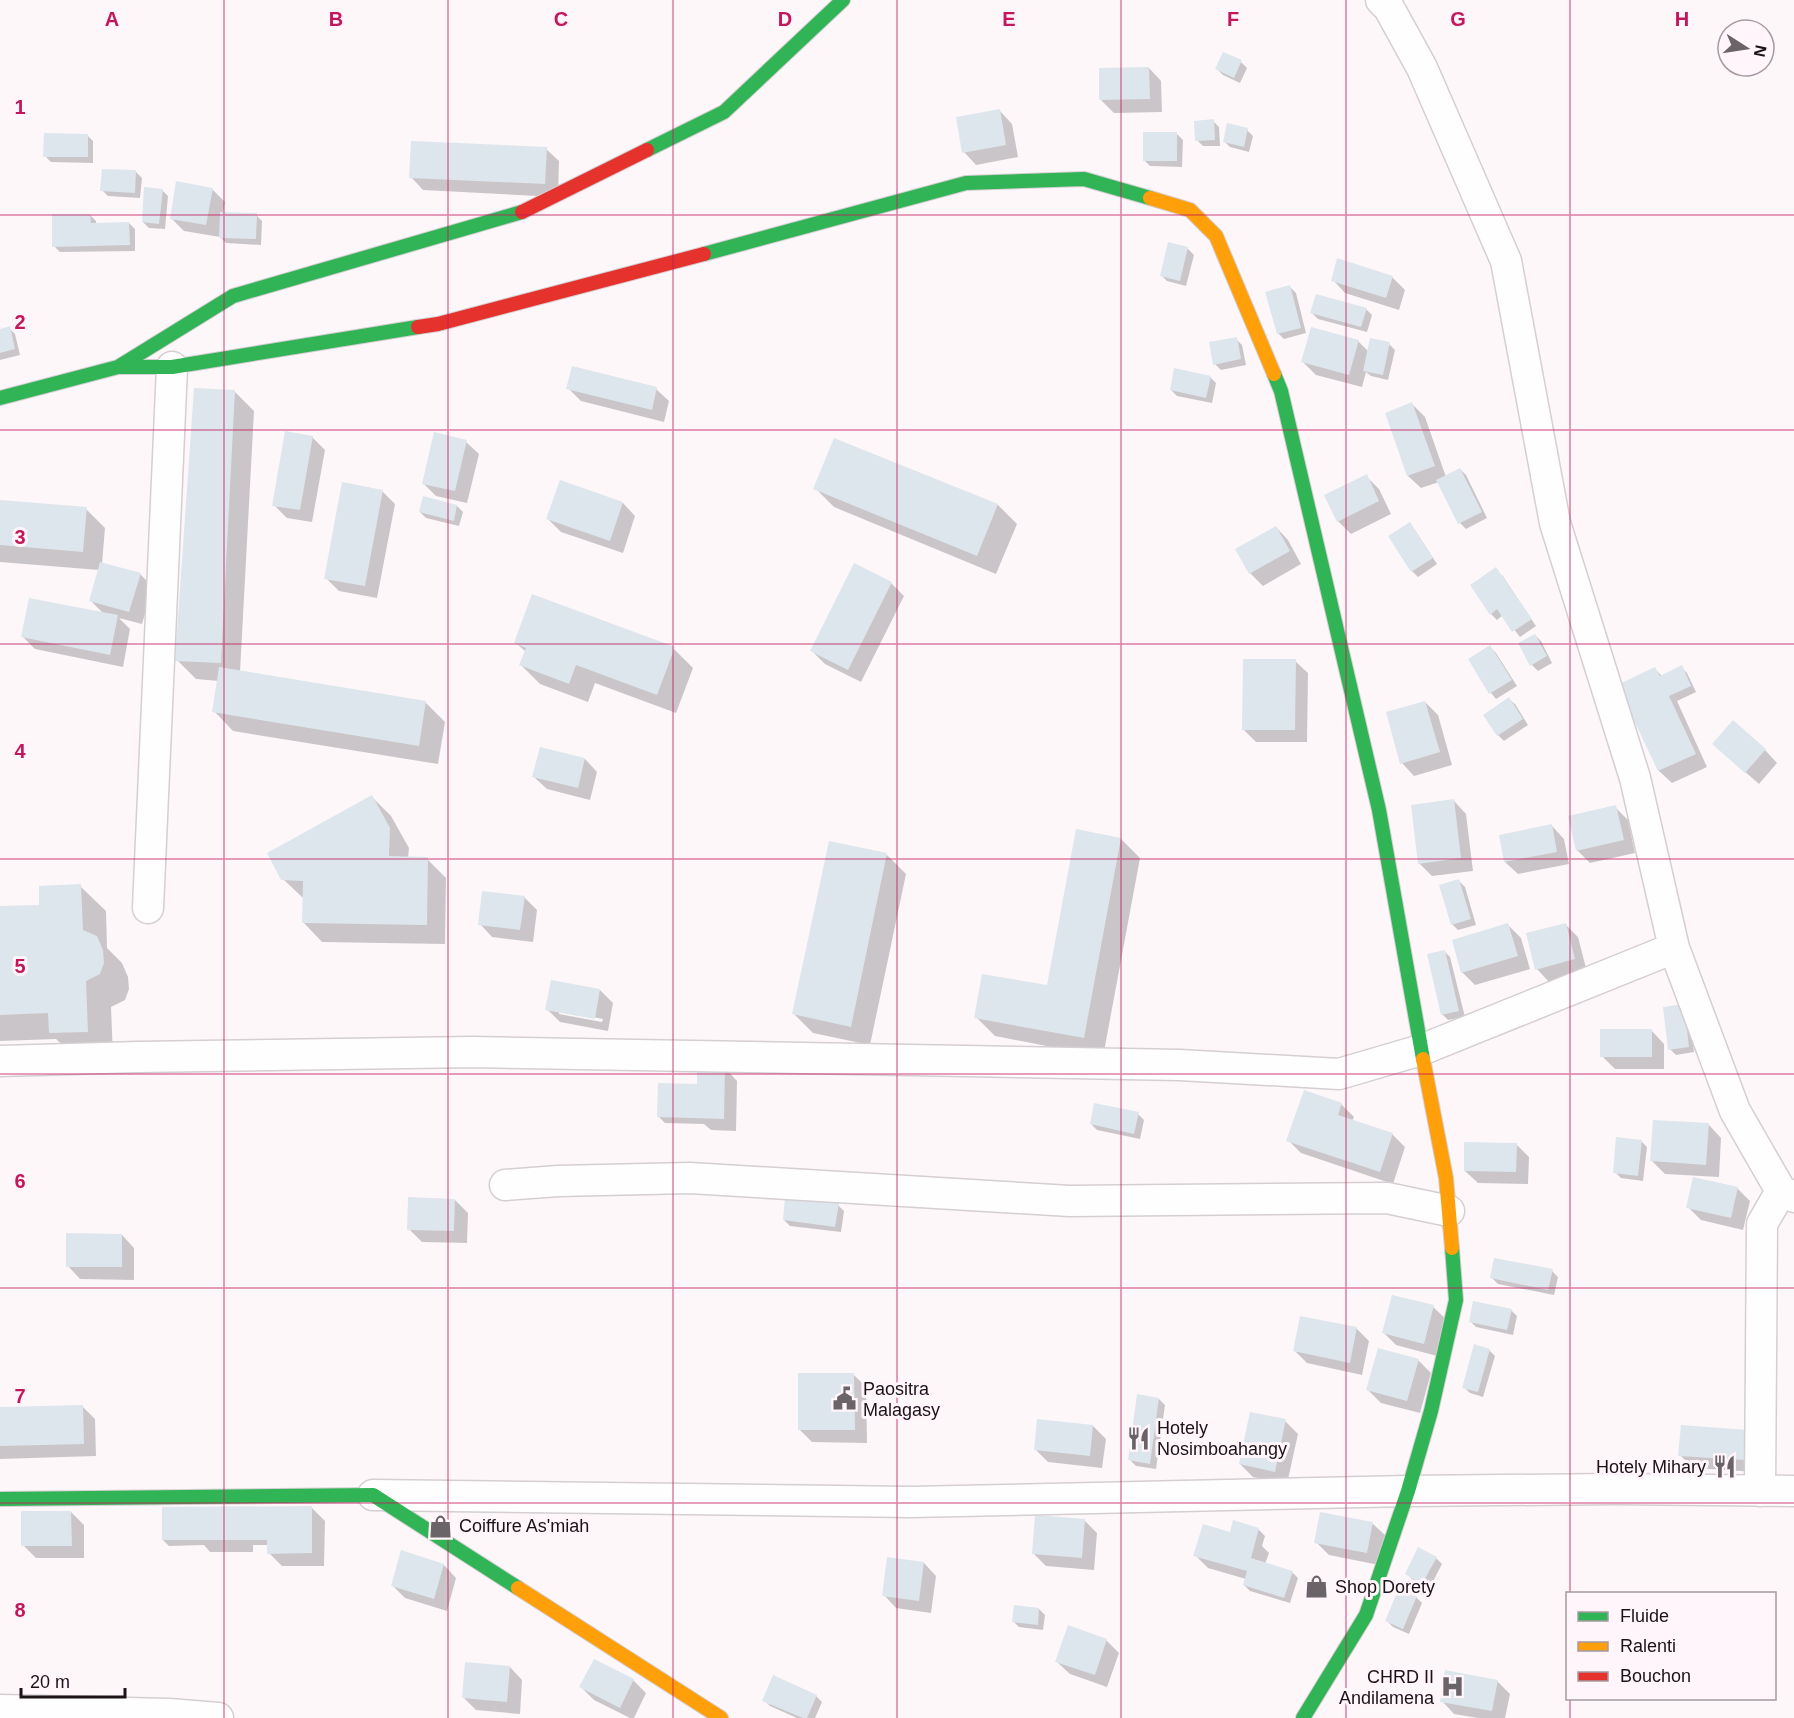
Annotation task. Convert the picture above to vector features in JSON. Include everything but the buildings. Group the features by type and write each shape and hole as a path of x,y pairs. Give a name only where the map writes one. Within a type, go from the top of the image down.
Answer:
{"street":[{"path":"118,367 233,296 528,212 714,118 724,112 843,0"},
{"path":"1381,0 1389,8 1422,69 1506,261 1556,523 1635,778 1674,948 1735,1111 1787,1194 1762,1224 1760,1491"},
{"path":"0,398 118,367 172,367 438,324 966,183 1084,179 1190,210 1216,236 1281,391 1379,810 1446,1178 1456,1300 1431,1411 1366,1615 1303,1718"},
{"path":"148,908 172,367"},
{"path":"0,1061 473,1052 1180,1065 1339,1074 1421,1050 1674,948"},
{"path":"505,1185 558,1181 690,1178 1070,1201 1388,1198 1449,1211"},
{"path":"0,1499 373,1495 910,1503 1407,1491 1615,1489 1794,1491"},
{"path":"373,1495 721,1718"},
{"path":"0,1710 169,1714 218,1718"}],"traffic: fast":[{"path":"647,150 724,112 843,0"},
{"path":"704,254 966,183 1084,179 1150,198"},
{"path":"118,367 233,296 522,212"},
{"path":"0,398 118,367 172,367 418,327"},
{"path":"1274,374 1281,391 1379,810 1423,1059"},
{"path":"1303,1718 1366,1615 1408,1491 1431,1411 1456,1300 1452,1248"},
{"path":"0,1499 373,1495 518,1588"}],"traffic: slow":[{"path":"1150,198 1190,210 1216,236 1274,374"},
{"path":"1423,1059 1446,1178 1452,1248"},
{"path":"518,1588 721,1718"}],"traffic: jam":[{"path":"522,212 647,150"},
{"path":"418,327 438,324 704,254"}],"place":[{"name":"Paositra Malagasy","path":"845,1399"},
{"name":"Hotely Nosimboahangy","path":"1139,1438"},
{"name":"Hotely Mihary","path":"1724,1467"},
{"name":"Coiffure As'miah","path":"441,1526"},
{"name":"Shop Dorety","path":"1317,1587"},
{"name":"CHRD II Andilamena","path":"1452,1687"}]}
